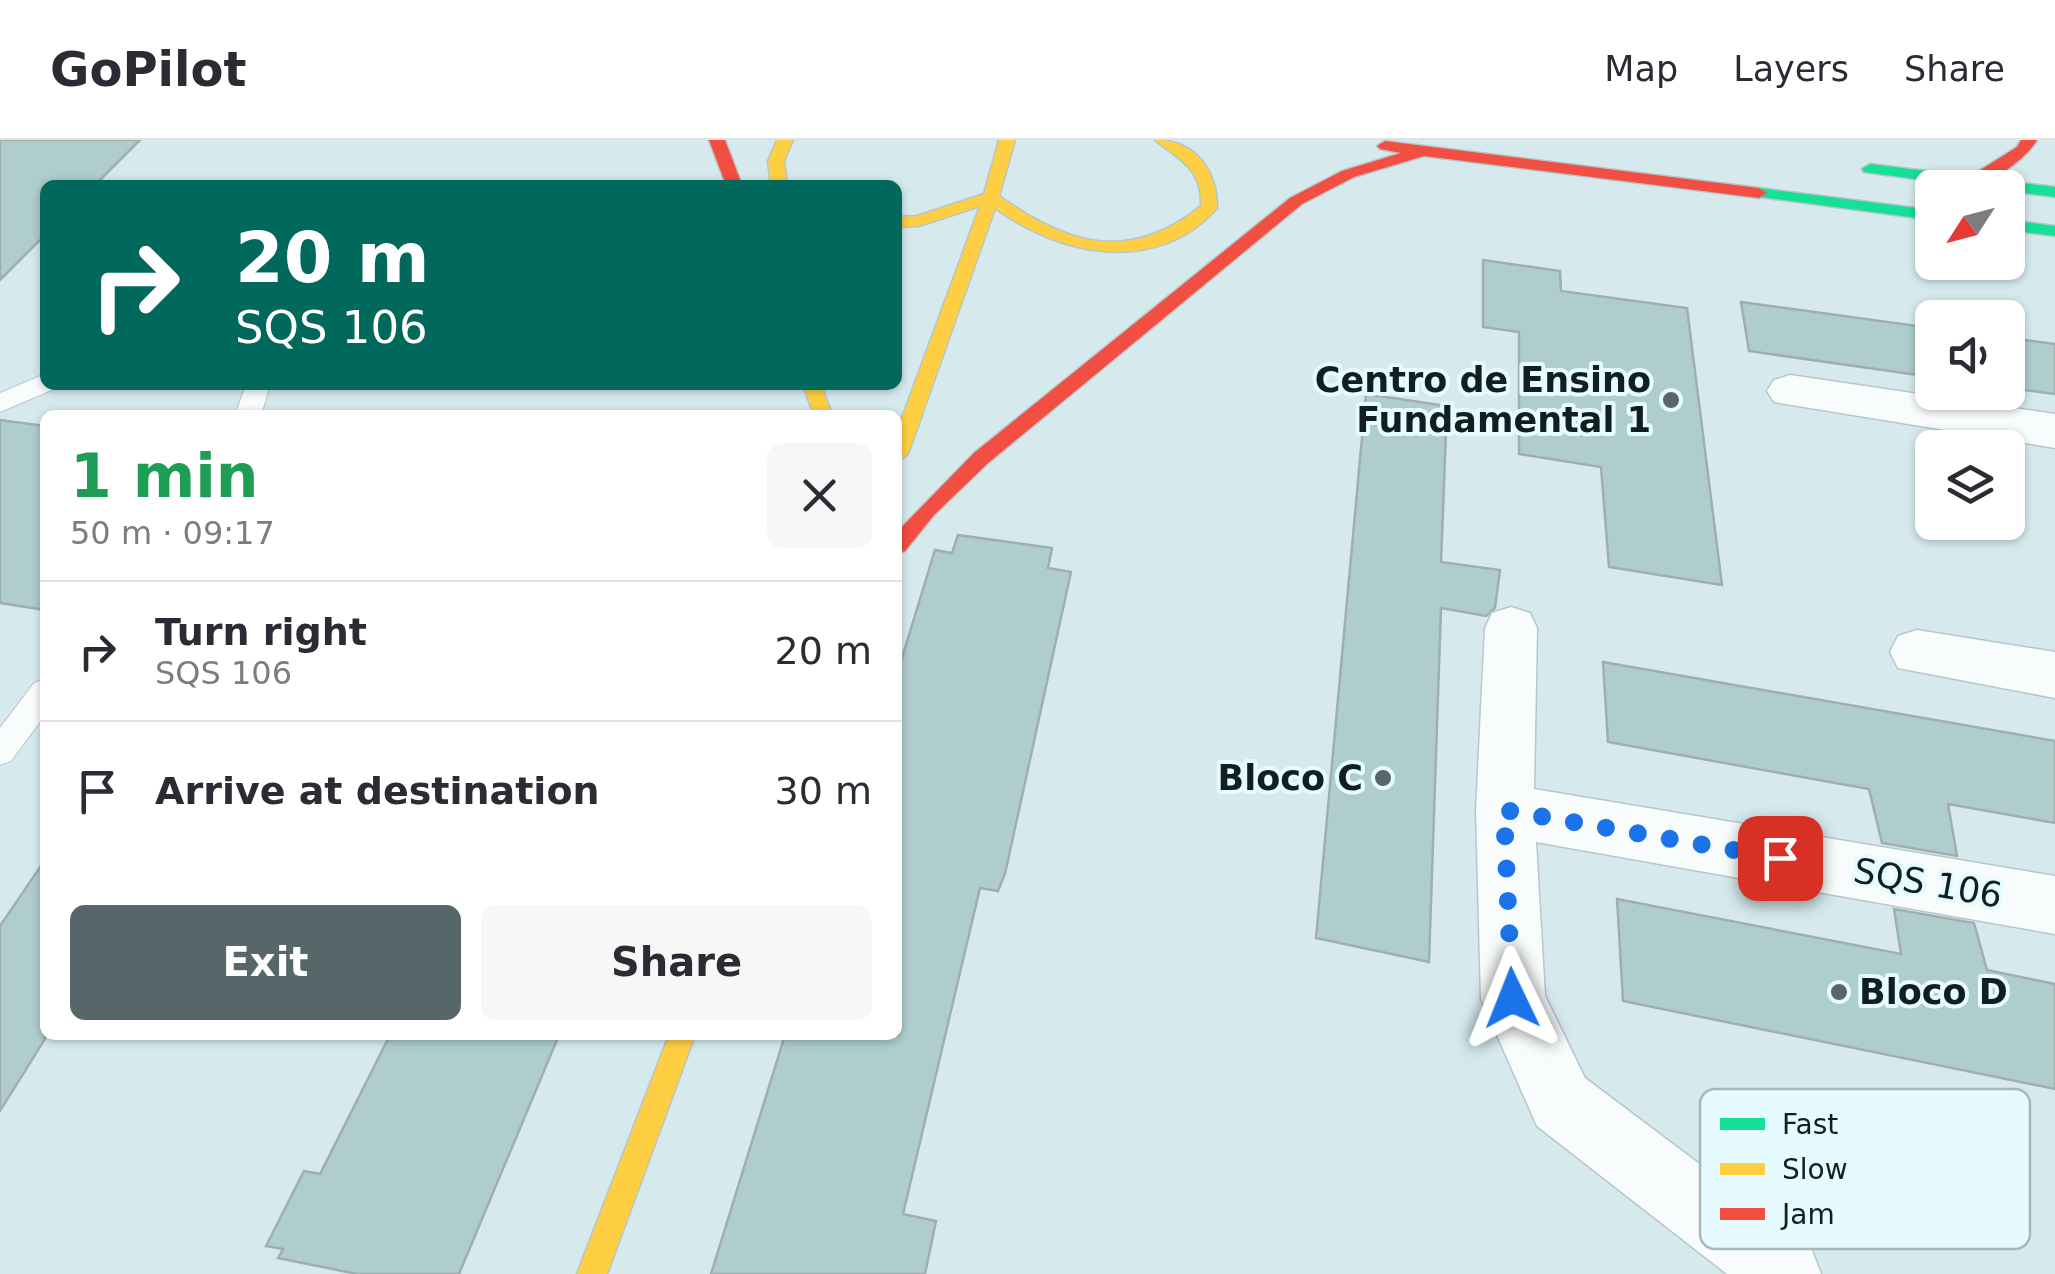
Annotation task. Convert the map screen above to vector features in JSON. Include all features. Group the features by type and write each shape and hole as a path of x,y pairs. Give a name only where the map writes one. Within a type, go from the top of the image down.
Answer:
{"main road":[{"path":"717,140 732,180"},
{"path":"777,180 777,151 786,140"},
{"path":"902,443 991,198 1007,140"},
{"path":"991,198 1042,232 1074,243 1144,244 1178,235 1209,208 1213,185 1202,164 1163,140"},
{"path":"1991,170 2023,150 2029,140"},
{"path":"1368,144 1915,213"},
{"path":"902,541 981,458 1296,200 1348,174 1422,151"},
{"path":"1856,167 1915,175"},
{"path":"2025,188 2055,192"},
{"path":"902,222 919,221 991,198"},
{"path":"2025,226 2055,230"},
{"path":"592,1274 680,1040"}],"street":[{"path":"1790,391 2055,431"},
{"path":"1511,628 1504,810 1512,998 1561,1102 1700,1209"},
{"path":"1917,652 2055,675"},
{"name":"SQS 106","path":"1504,810 2055,905"},
{"path":"1752,1249 1785,1274"}],"lane":[{"path":"0,402 40,385"},
{"path":"0,752 40,699"}],"building":[{"path":"0,140 140,140 100,180 40,180 40,240 0,280"},
{"path":"1483,260 1560,271 1561,291 1687,308 1722,585 1609,567 1601,467 1519,454 1519,332 1483,327"},
{"path":"1741,302 1915,326 1915,375 1749,351"},
{"path":"2025,340 2055,344 2055,394 2025,390"},
{"name":"Bloco C","path":"1366,394 1447,406 1441,562 1500,570 1495,608 1486,616 1441,608 1429,962 1316,938"},
{"path":"0,420 40,425 40,609 0,603"},
{"path":"958,535 1052,548 1048,568 1071,572 1005,874 998,891 980,888 903,1214 936,1221 925,1274 711,1274 783,1040 902,1040 902,658 935,550 952,553"},
{"path":"1603,662 2055,741 2055,823 1948,804 1957,856 1882,843 1869,789 1608,742"},
{"path":"40,867 40,1040 44,1040 0,1111 0,926"},
{"name":"Bloco D","path":"1617,899 1901,954 1894,909 1974,923 1987,970 2055,984 2055,1089 1623,1001"},
{"path":"387,1040 557,1040 459,1274 357,1274 278,1258 283,1249 266,1246 304,1171 320,1174"}],"traffic: fast":[{"path":"1870,169 2055,192"},
{"path":"1759,193 1915,213"},
{"path":"2025,227 2055,231"}],"traffic: slow":[{"path":"778,180 776,161 785,140"},
{"path":"902,443 991,197 1007,140"},
{"path":"902,222 919,221 991,197 1036,228 1065,240 1109,248 1152,242 1172,234 1209,208 1208,184 1199,165 1163,140"},
{"path":"814,390 821,410"},
{"path":"592,1274 680,1040"}],"traffic: jam":[{"path":"717,140 732,180"},
{"path":"1991,170 2023,150 2029,140"},
{"path":"1385,146 1759,193"},
{"path":"902,540 981,458 1296,201 1348,174 1422,151"}],"place":[{"name":"Centro de Ensino Fundamental 1","path":"1671,400"},
{"name":"Bloco C","path":"1383,778"},
{"name":"Bloco D","path":"1839,992"}],"route":[{"path":"1512,998 1504,810 1780,858"}]}
